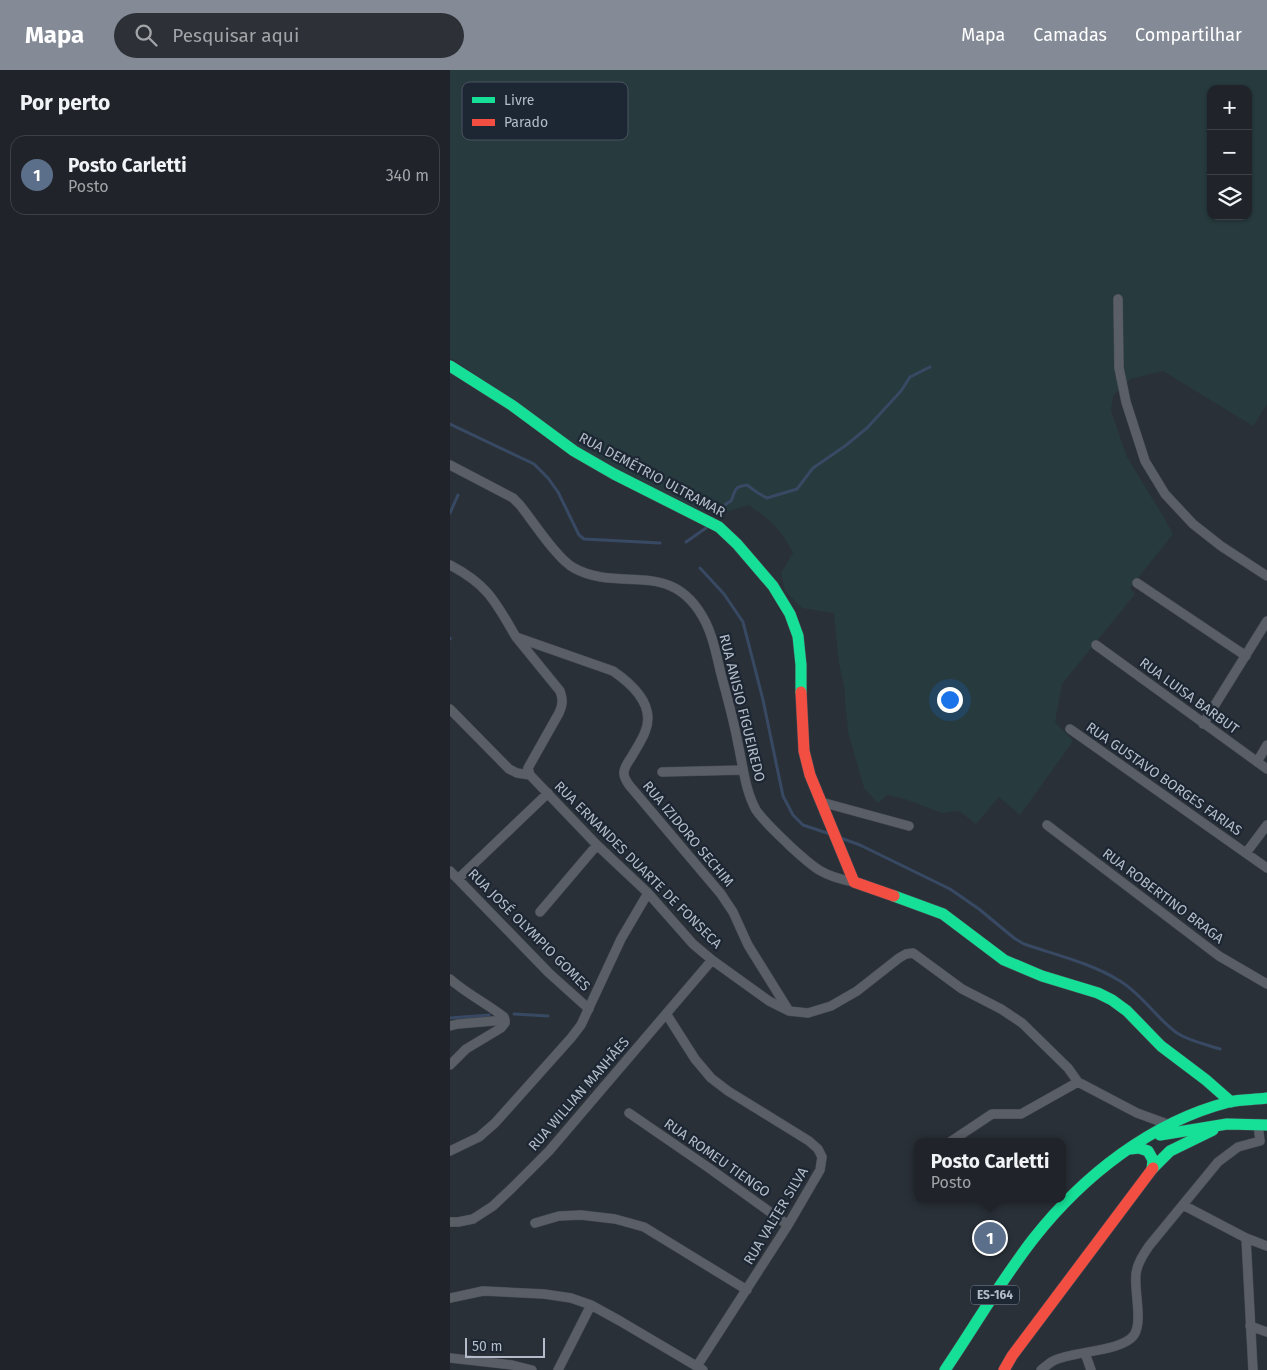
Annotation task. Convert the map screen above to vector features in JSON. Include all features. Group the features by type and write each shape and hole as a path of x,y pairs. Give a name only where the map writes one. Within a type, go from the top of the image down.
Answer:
{"main road":[{"name":"RUA DEMÉTRIO ULTRAMAR","path":"450,366 514,406 574,451 614,474 719,527 737,544 773,586 790,614 798,636 802,665 801,707 804,751 810,775 854,882"},
{"path":"854,882 943,914 1004,960 1042,976 1098,993 1112,1000 1127,1011 1161,1046 1206,1080 1231,1102"},
{"path":"1004,1370 1012,1356 1152,1169 1188,1131 1263,1099"},
{"name":"ES-164","path":"1066,1202 1104,1167 1170,1125 1231,1102 1263,1099"},
{"path":"1170,1151 1227,1124"},
{"name":"ES-164","path":"1149,1137 1227,1124 1263,1124"},
{"path":"1130,1149 1145,1149 1150,1153 1153,1160 1152,1169"},
{"name":"ES-164","path":"946,1370 1012,1268 1047,1222 1065,1203"}],"street":[{"path":"1118,299 1119,368 1126,402 1145,461 1165,494 1193,524 1221,546 1267,576"},
{"name":"RUA ANISIO FIGUEIREDO","path":"450,465 513,498 520,504 561,557 572,567 584,573 601,577 660,581 678,590 691,601 706,623 735,726 750,797 757,811 804,859 824,874 854,882"},
{"path":"450,565 478,582 495,601 516,637 560,690 563,698 563,705 559,713 531,760 528,768 530,775 517,773 510,769 450,709"},
{"path":"1137,583 1246,656"},
{"path":"1203,724 1267,621"},
{"name":"RUA IZIDORO SECHIM","path":"516,637 613,671 637,692 644,702 647,716 646,731 626,765 624,774 629,785 721,894 733,912 748,945 789,1011"},
{"name":"RUA LUISA BARBUT","path":"1096,645 1267,769"},
{"name":"RUA GUSTAVO BORGES FARIAS","path":"1070,730 1267,868"},
{"path":"1257,762 1267,745"},
{"path":"662,772 743,770"},
{"name":"RUA ERNANDES DUARTE DE FONSECA","path":"530,775 597,845 648,893 693,944 769,1001 789,1011 808,1013 831,1006 857,991 899,958 913,953 962,989 1022,1022 1068,1068 1078,1082 1137,1113 1170,1125"},
{"path":"458,879 548,793"},
{"path":"821,802 909,826"},
{"name":"RUA ROBERTINO BRAGA","path":"1047,825 1220,956 1267,984"},
{"path":"1246,853 1267,825"},
{"path":"540,912 597,845"},
{"name":"RUA JOSÉ OLYMPIO GOMES","path":"450,871 549,973 589,1009"},
{"path":"450,1151 479,1137 495,1123 581,1025 621,939 648,893"},
{"name":"RUA WILLIAN MANHÃES","path":"450,1222 473,1219 493,1206 512,1189 549,1151 712,960"},
{"path":"450,978 467,993 486,1003 504,1017 505,1020"},
{"name":"RUA VALTER SILVA","path":"667,1015 695,1059 711,1078 728,1091 818,1148 822,1158 820,1170 700,1368"},
{"path":"450,1026 505,1020"},
{"path":"450,1065 466,1049 501,1028 505,1020"},
{"path":"956,1138 992,1114 1020,1114 1078,1082"},
{"name":"RUA ROMEU TIENGO","path":"629,1113 788,1225"},
{"path":"1041,1370 1054,1360 1127,1341 1134,1336 1138,1327 1136,1273 1141,1258 1148,1246 1218,1162 1238,1147 1264,1143 1263,1124"},
{"path":"1183,1205 1246,1238 1267,1246"},
{"path":"535,1223 559,1216 580,1215 615,1219 644,1227 748,1290"},
{"path":"1246,1238 1253,1370"},
{"path":"452,1297 483,1291 571,1298 591,1305 700,1368"},
{"path":"558,1370 591,1305"},
{"path":"1250,1326 1267,1332"},
{"path":"1085,1353 1091,1370"},
{"path":"450,1358 512,1365 532,1370"}],"green space":[{"path":"450,70 1267,70 1267,404 1253,426 1163,371 1130,379 1113,396 1111,411 1127,457 1173,534 1130,588 1135,594 1062,684 1055,722 1073,741 1020,815 999,797 976,824 959,811 942,813 905,799 887,795 878,803 864,788 848,732 834,613 802,608 785,591 781,573 793,553 774,525 748,505 729,511 705,510 677,504 582,451 516,402 450,358"}],"waterway":[{"path":"718,515 726,504 731,501 739,487 747,485 767,498 797,489 813,468 867,428 901,391 910,377 930,367"},
{"path":"450,424 534,464 548,478 558,492 579,535 584,539 660,543"},
{"path":"450,513 458,495"},
{"path":"686,542 706,528"},
{"path":"700,568 724,594 743,622 763,700 783,796 793,815 803,825 830,834"},
{"path":"838,837 860,845 950,889 1024,944 1085,964 1120,981 1136,993 1162,1021 1177,1033 1220,1049"},
{"path":"514,1014 548,1016"},
{"path":"450,1018 489,1015"}],"traffic: fast":[{"path":"450,366 513,406 574,451 614,474 719,527 737,544 773,586 790,614 798,636 801,692"},
{"path":"894,896 943,914 1004,960 1042,976 1098,993 1112,1000 1127,1011 1161,1046 1206,1080 1231,1102"},
{"path":"1066,1201 1121,1154 1146,1137 1173,1123 1200,1111 1229,1102 1267,1098"},
{"path":"1160,1135 1227,1124 1267,1125"},
{"path":"1153,1168 1170,1151 1213,1130"},
{"path":"1130,1149 1139,1148 1148,1151 1153,1160 1152,1169"},
{"path":"945,1370 1022,1254 1064,1203"}],"traffic: jam":[{"path":"801,692 804,751 810,775 854,882 894,896"},
{"path":"1004,1370 1012,1356 1153,1168"}],"place":[{"name":"Posto Carletti","path":"990,1238"}]}
